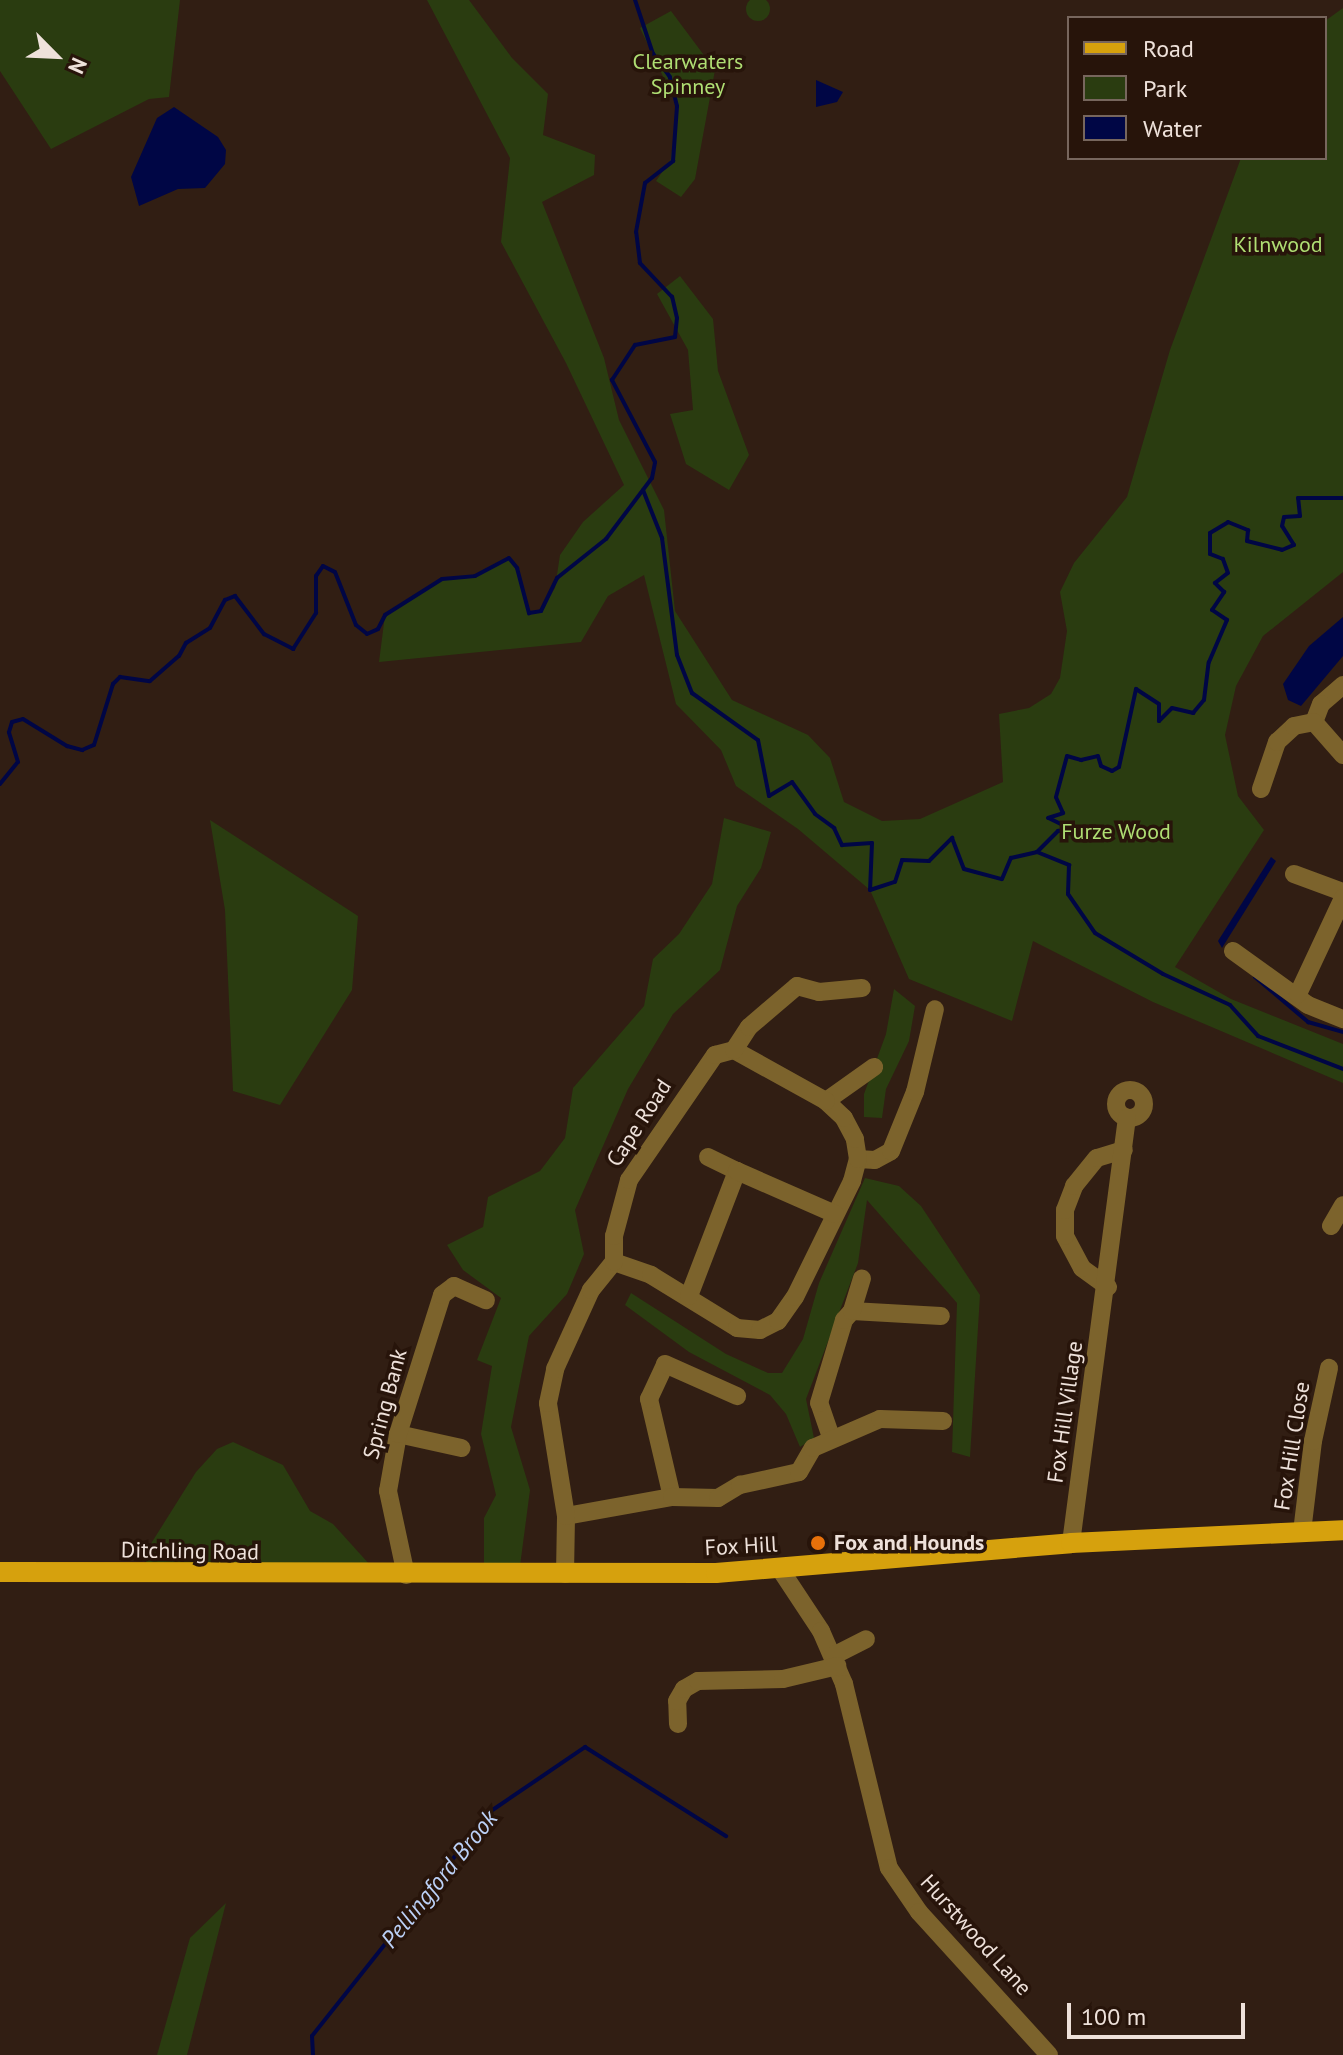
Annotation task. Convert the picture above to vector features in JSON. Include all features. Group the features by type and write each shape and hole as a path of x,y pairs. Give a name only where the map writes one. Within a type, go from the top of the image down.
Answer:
{"main road":[{"name":"Fox Hill","path":"380,1576 780,1569 1071,1543 1343,1530"},
{"name":"Ditchling Road","path":"0,1572 380,1576"}],"street":[{"path":"1314,722 1321,704 1343,685"},
{"path":"1314,722 1343,755"},
{"path":"1261,789 1277,742 1294,726 1314,722"},
{"path":"1294,874 1343,895 1298,994"},
{"path":"1233,951 1298,994 1308,1005 1343,1019"},
{"name":"Cape Road","path":"614,1262 614,1236 629,1180 715,1055 734,1050 749,1027 797,986 819,992 862,988"},
{"path":"858,1159 875,1160 891,1151 915,1092 935,1009"},
{"path":"565,1574 566,1516 548,1403 555,1369 591,1290 614,1262 689,1296 737,1328 760,1330 778,1321 835,1214 858,1159 844,1118 826,1101 734,1050"},
{"path":"826,1101 874,1067"},
{"name":"Fox Hill Village","path":"1071,1543 1108,1287 1127,1118"},
{"path":"1108,1287 1082,1268 1065,1236 1065,1210 1074,1186 1097,1158 1124,1150"},
{"path":"708,1157 835,1214"},
{"path":"689,1296 737,1171"},
{"path":"1331,1226 1343,1205"},
{"path":"831,1437 819,1403 844,1320 852,1311 862,1279"},
{"name":"Spring Bank","path":"406,1575 388,1491 398,1434 442,1295 454,1286 486,1300"},
{"path":"852,1311 941,1316"},
{"path":"672,1497 649,1399 665,1364 737,1396"},
{"name":"Fox Hill Close","path":"1302,1532 1313,1441 1329,1368"},
{"path":"566,1516 672,1497 718,1498 740,1485 799,1472 813,1448 831,1437 880,1419 943,1421"},
{"path":"398,1434 461,1448"},
{"name":"Hurstwood Lane","path":"780,1569 835,1661 864,1752 877,1839 889,1868 919,1912 1044,2053"},
{"path":"671,1713 684,1689 698,1681 783,1679 835,1661 866,1639"}],"green space":[{"path":"765,-1 769,4 767,18 758,21 749,18 746,9 749,0"},
{"path":"0,0 180,0 169,97 149,99 51,149 0,71"},
{"name":"Furze Wood","path":"427,0 469,0 512,58 548,94 543,135 595,155 594,175 542,202 604,358 619,420 664,510 675,611 732,700 808,735 830,758 844,802 882,821 920,819 1003,782 999,714 1029,708 1051,694 1060,678 1067,631 1060,592 1074,563 1127,497 1170,350 1240,160 1327,160 1327,20 1343,8 1343,572 1263,636 1236,686 1225,735 1238,796 1264,830 1175,967 1231,999 1343,1044 1343,1083 1153,1002 1033,941 1012,1021 909,979 870,890 798,829 736,786 721,750 676,704 644,575 608,596 581,642 379,662 385,615 442,579 475,576 509,558 517,568 529,613 541,611 555,588 560,555 583,522 624,485 566,363 501,242 510,158"},
{"name":"Clearwaters Spinney","path":"671,11 715,70 695,179 681,197 656,181 671,159 677,106 640,28"},
{"path":"680,276 713,319 718,371 749,455 729,490 686,464 670,414 693,410 688,350 657,294"},
{"path":"724,818 771,832 761,868 737,906 720,970 673,1014 628,1089 575,1210 584,1254 567,1294 529,1336 511,1427 530,1490 520,1566 484,1565 484,1518 496,1495 481,1434 492,1366 477,1360 501,1298 463,1270 447,1245 483,1227 488,1197 540,1171 565,1138 573,1088 644,1006 653,959 679,934 712,884"},
{"path":"210,820 358,916 352,990 280,1105 233,1091 225,910"},
{"path":"894,989 915,1006 909,1041 886,1089 882,1118 864,1117 864,1094 886,1034"},
{"path":"865,1178 899,1186 921,1206 980,1295 970,1457 952,1452 957,1303 867,1200 858,1263 806,1399 814,1438 800,1447 786,1414 770,1395 689,1352 625,1305 631,1293 726,1354 768,1373 782,1373 803,1339 819,1283"},
{"path":"233,1442 283,1465 310,1511 333,1524 380,1576 145,1574 147,1550 196,1472 217,1449"},
{"path":"226,1903 187,2055 157,2055 190,1938"}],"water":[{"path":"816,80 843,92 837,102 816,107"},
{"path":"174,107 218,137 226,150 225,164 205,188 178,189 139,206 131,177 157,118"},
{"path":"1343,617 1343,656 1301,706 1288,700 1283,684 1309,646"},
{"path":"1271,857 1276,861 1222,948 1218,941"}],"waterway":[{"path":"0,784 18,762 9,732 12,722 23,719 67,746 82,750 94,745 113,684 120,677 150,681 179,656 186,643 210,628 225,600 235,596 264,634 293,649 316,613 316,576 323,566 335,572 356,625 367,634 378,629 385,615 442,579 475,576 509,558 517,568 529,613 541,611 557,578 606,539 652,478 655,462 612,380 635,345 675,337 677,318 672,297 640,263 636,232 645,183 673,161 677,106 670,77 653,54 635,0"},
{"path":"643,490 662,538 677,655 692,693 758,740 769,796 792,782 815,814 834,828 842,845 872,843 870,890 895,882 902,860 929,861 952,838 964,869 1002,879 1011,858 1037,852 1058,831 1071,829 1048,818 1063,813 1056,797 1067,756 1081,760 1098,756 1101,766 1112,771 1119,767 1136,689 1159,704 1159,721 1172,708 1193,713 1204,700 1209,662 1227,620 1212,610 1224,592 1215,583 1228,573 1223,559 1210,554 1210,533 1228,522 1248,530 1247,541 1282,550 1294,545 1282,526 1284,517 1300,516 1298,498 1343,498"},
{"path":"1037,852 1069,865 1068,894 1095,933 1163,974 1230,1005 1258,1036 1343,1069"},
{"path":"1255,977 1308,1022 1343,1032"},
{"name":"Pellingford Brook","path":"313,2055 312,2036 491,1811 585,1747 726,1836"}],"place":[{"name":"Fox and Hounds","path":"818,1543"}],"park label":[{"name":"Kilnwood","path":"1278,245"}]}
